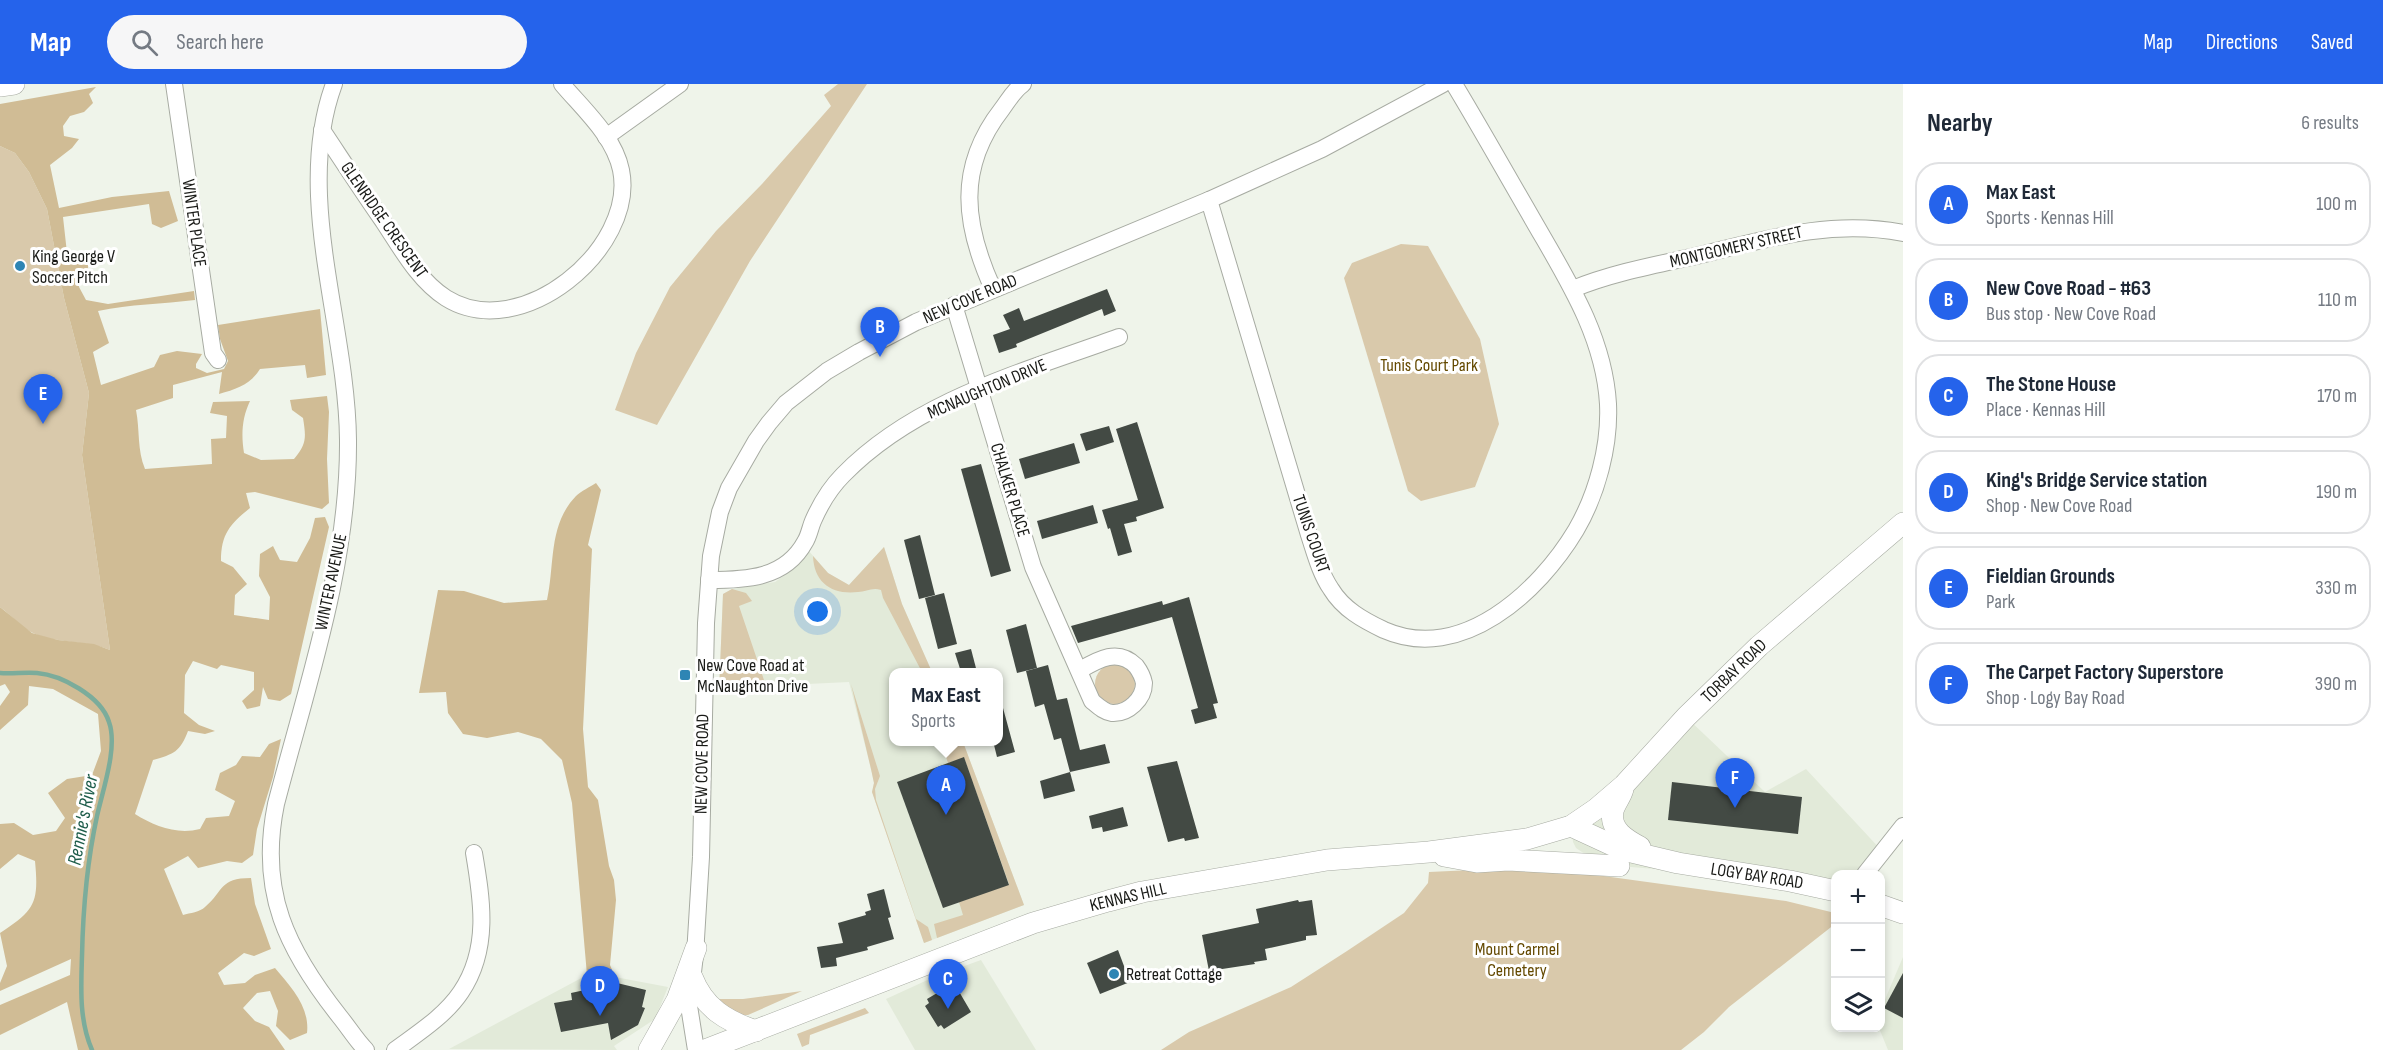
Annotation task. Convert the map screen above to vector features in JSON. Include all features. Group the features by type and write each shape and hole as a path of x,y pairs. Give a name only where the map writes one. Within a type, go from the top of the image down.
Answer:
{"main road":[{"path":"0,86 14,84"},
{"name":"TORBAY ROAD","path":"1571,826 1596,809 1624,785 1686,717 1758,646 1903,523"},
{"path":"1624,785 1612,813 1616,828 1625,839 1644,849 1650,856"},
{"name":"KENNAS HILL","path":"705,1050 1034,922 1108,900 1327,860 1429,852 1527,839 1571,826"},
{"name":"LOGY BAY ROAD","path":"1571,826 1623,850 1678,863 1790,880 1831,890"},
{"name":"LOGY BAY ROAD","path":"1571,826 1576,848 1585,854 1619,866 1655,868 1678,863"},
{"path":"1429,852 1477,862 1508,860 1619,866"},
{"path":"1885,906 1903,913"},
{"path":"649,1050 677,1000 696,948"},
{"path":"692,977 704,1001 718,1014 729,1021 756,1031"}],"street":[{"name":"WINTER PLACE","path":"174,84 213,353 218,360"},
{"name":"WINTER AVENUE","path":"334,84 322,130 317,165 346,400 348,438 346,503 335,575 276,804 269,856 278,911 288,938 312,981 366,1050"},
{"name":"GLENRIDGE CRESCENT","path":"322,130 406,258 427,281 445,297 461,306 492,311 514,308 550,294 572,278 603,241 615,218 623,194 621,171 616,152 562,84"},
{"path":"606,137 680,84"},
{"path":"993,289 975,246 969,205 970,182 976,158 987,131 1023,84"},
{"name":"NEW COVE ROAD","path":"696,1050 689,1006 696,948 701,857 704,663 709,580 714,536 729,488 756,441 786,403 827,371 859,352 954,305 1209,200 1322,149 1443,84"},
{"name":"TUNIS COURT","path":"1209,200 1319,564 1331,589 1348,610 1367,622 1407,638 1424,639 1462,632 1488,620 1509,606 1558,557 1576,529 1591,498 1607,436 1608,403 1592,329 1573,289 1454,84"},
{"name":"MONTGOMERY STREET","path":"1573,289 1667,262 1812,230 1876,228 1903,233"},
{"name":"CHALKER PLACE","path":"954,305 1033,567 1054,618 1080,670"},
{"name":"MCNAUGHTON DRIVE","path":"709,580 745,580 777,570 797,554 805,542 813,520 840,477 866,452 893,432 926,413 980,388 1119,337"},
{"path":"1868,870 1903,825"},
{"path":"395,1050 426,1028 444,1011 461,992 474,966 481,938 482,911 474,853"}],"shaded area":[{"path":"96,87 89,94 93,103 84,112 70,116 63,126 64,136 79,139 72,148 50,165 59,208 112,197 169,191 178,221 161,228 152,224 149,204 63,217 68,262 88,262 88,268 79,274 79,287 86,300 108,304 194,291 195,300 134,305 98,311 109,343 93,352 101,385 154,367 160,355 177,351 202,354 196,368 207,373 224,369 228,361 220,339 218,325 320,309 326,375 307,378 305,365 260,369 243,386 219,394 222,372 173,385 173,398 136,410 141,455 145,469 212,464 211,439 226,438 227,416 210,413 213,402 250,401 243,426 244,453 261,460 294,459 303,444 305,430 303,418 292,410 290,400 327,396 329,503 322,509 255,492 246,493 250,508 228,530 221,552 221,561 233,567 247,584 235,595 234,615 269,620 270,597 259,576 260,554 273,546 280,560 297,562 310,538 315,518 325,517 329,527 291,694 280,701 268,699 263,687 260,706 247,709 242,701 254,690 254,672 221,665 217,669 193,661 185,675 184,713 199,725 215,731 205,734 188,731 179,748 166,756 153,760 135,814 158,826 183,831 200,829 206,818 229,816 235,801 215,790 220,773 236,765 242,756 260,757 269,744 281,739 273,777 257,829 253,855 242,863 227,861 198,868 188,856 164,869 183,915 203,909 227,883 251,878 255,904 271,949 254,956 244,953 218,973 224,985 245,983 255,975 275,968 293,990 302,1006 306,1015 307,1033 290,1040 276,1026 278,1011 270,991 257,993 243,1008 255,1021 269,1027 285,1050 78,1050 67,1002 0,1035 0,1005 70,975 71,959 0,991 0,983 7,966 0,933 28,911 35,896 36,887 35,861 18,854 0,869 0,824 14,823 33,835 56,831 65,818 48,793 67,779 92,775 101,751 98,714 53,689 29,686 28,705 0,730 0,706 10,692 5,684 0,686 0,607 32,633 58,640 94,644 110,650 82,455 89,393 64,298 47,209 29,172 15,153 0,146 0,104"},
{"path":"596,483 601,490 588,545 592,549 583,729 588,787 598,800 609,866 614,880 616,900 610,965 615,977 587,975 572,803 562,760 541,739 518,732 487,738 463,734 448,713 446,692 419,693 438,590 464,591 504,603 547,600 554,545 561,519 576,496"},
{"path":"884,547 902,604 930,668 889,668 889,746 964,746 1024,905 924,943 872,792 874,783 849,682 766,686 719,692 723,594 732,589 775,582 796,567 808,550 828,573 849,585"},
{"path":"1686,717 1765,792 1806,769 1882,851 1869,870 1831,870 1831,890 1678,863 1655,869 1619,866 1585,854 1576,848 1571,826"},
{"path":"1903,957 1903,1050 1888,1050 1881,1032 1885,1032 1885,1000"},
{"path":"981,960 1036,1050 915,1050 886,999 934,977"},
{"path":"587,975 615,977 668,987 655,1019 614,1046 617,1050 449,1049"}],"green space":[{"path":"838,84 867,84 750,261 657,425 615,410 636,353 670,287 716,231 762,184 831,106 824,95"},
{"path":"0,146 15,153 29,172 47,209 64,298 89,393 82,455 110,650 33,633 0,607"},
{"name":"Tunis Court Park","path":"1401,244 1428,246 1480,339 1499,424 1475,487 1421,501 1408,491 1344,278 1352,263"},
{"path":"884,547 902,604 930,668 920,668 881,590 849,592 833,589 821,580 814,565 813,556 828,573 849,585"},
{"path":"732,589 746,593 752,601 739,606 766,686 719,692 723,594"},
{"path":"1115,664 1129,670 1135,684 1129,698 1115,704 1101,698 1095,684 1101,670"},
{"path":"851,684 880,776 875,789 876,800 916,919 928,927 932,940 924,943 872,792 874,783"},
{"path":"946,746 964,746 1024,905 937,938 934,924 963,915 959,902 1009,884 964,758 948,763 946,757 949,755"},
{"name":"Mount Carmel Cemetery","path":"1538,867 1786,901 1831,912 1831,927 1729,1007 1704,1032 1681,1050 1161,1050 1189,1032 1291,987 1347,951 1404,913 1428,883 1429,872"},
{"path":"802,991 748,1015 736,1015 716,999 743,999"},
{"path":"865,1008 869,1013 810,1035 809,1044 802,1047 797,1034"}],"building":[{"path":"1107,289 1116,311 1104,316 1102,309 999,353 993,335 1010,329 1003,315 1019,308 1024,321"},
{"path":"1137,422 1164,508 1136,517 1137,521 1124,524 1132,552 1118,556 1102,510 1138,500 1116,429"},
{"path":"1109,426 1114,442 1086,451 1080,434"},
{"path":"1074,443 1080,463 1025,479 1019,459"},
{"path":"981,464 1011,571 991,577 961,469"},
{"path":"1093,505 1098,523 1042,539 1037,521"},
{"path":"920,535 935,595 919,599 904,540"},
{"path":"944,593 957,644 938,649 925,598"},
{"path":"1189,597 1218,703 1213,704 1217,718 1195,724 1191,710 1198,708 1172,617 1078,643 1071,626 1162,601 1163,605"},
{"path":"1026,624 1037,668 1017,673 1006,630"},
{"path":"971,649 976,668 960,668 955,653"},
{"path":"1048,665 1057,700 1067,698 1080,750 1105,744 1110,763 1070,772 1061,738 1054,740 1044,704 1035,707 1026,671"},
{"path":"1003,708 1015,752 997,757 994,746 1003,746"},
{"path":"964,757 1009,885 943,908 897,782"},
{"path":"1177,761 1199,838 1185,841 1184,838 1168,842 1147,767"},
{"path":"1070,772 1075,791 1044,799 1040,781"},
{"path":"1672,782 1802,797 1798,834 1668,820"},
{"path":"1123,807 1128,826 1103,832 1102,827 1092,829 1089,816"},
{"path":"884,889 894,939 867,947 868,950 836,958 837,966 821,968 817,947 843,943 838,923 866,915 865,912 871,910 867,894"},
{"path":"1298,900 1299,902 1312,900 1317,935 1306,936 1306,940 1265,949 1267,960 1254,962 1255,964 1209,971 1202,935 1259,923 1256,909"},
{"name":"Retreat Cottage","path":"1118,950 1130,982 1100,994 1087,963"},
{"path":"1903,973 1903,1018 1885,1009"},
{"path":"617,983 646,990 642,1007 645,1008 638,1025 611,1040 608,1023 561,1032 554,1003 572,1000 571,993"},
{"path":"954,983 971,1012 944,1029 941,1025 938,1027 925,1006 929,1003 927,999"}],"waterway":[{"name":"Rennie's River","path":"0,673 37,673 57,678 89,696 105,713 109,722 111,756 91,851 83,920 82,1004 85,1027 92,1050"}],"place":[{"name":"King George V Soccer Pitch","path":"20,266"},
{"name":"New Cove Road - #63","path":"880,357"},
{"name":"Fieldian Grounds","path":"43,424"},
{"name":"New Cove Road at McNaughton Drive","path":"685,675"},
{"name":"The Carpet Factory Superstore","path":"1735,808"},
{"name":"Max East","path":"946,815"},
{"name":"Retreat Cottage","path":"1114,974"},
{"name":"The Stone House","path":"948,1009"},
{"name":"King's Bridge Service station","path":"600,1016"}]}
